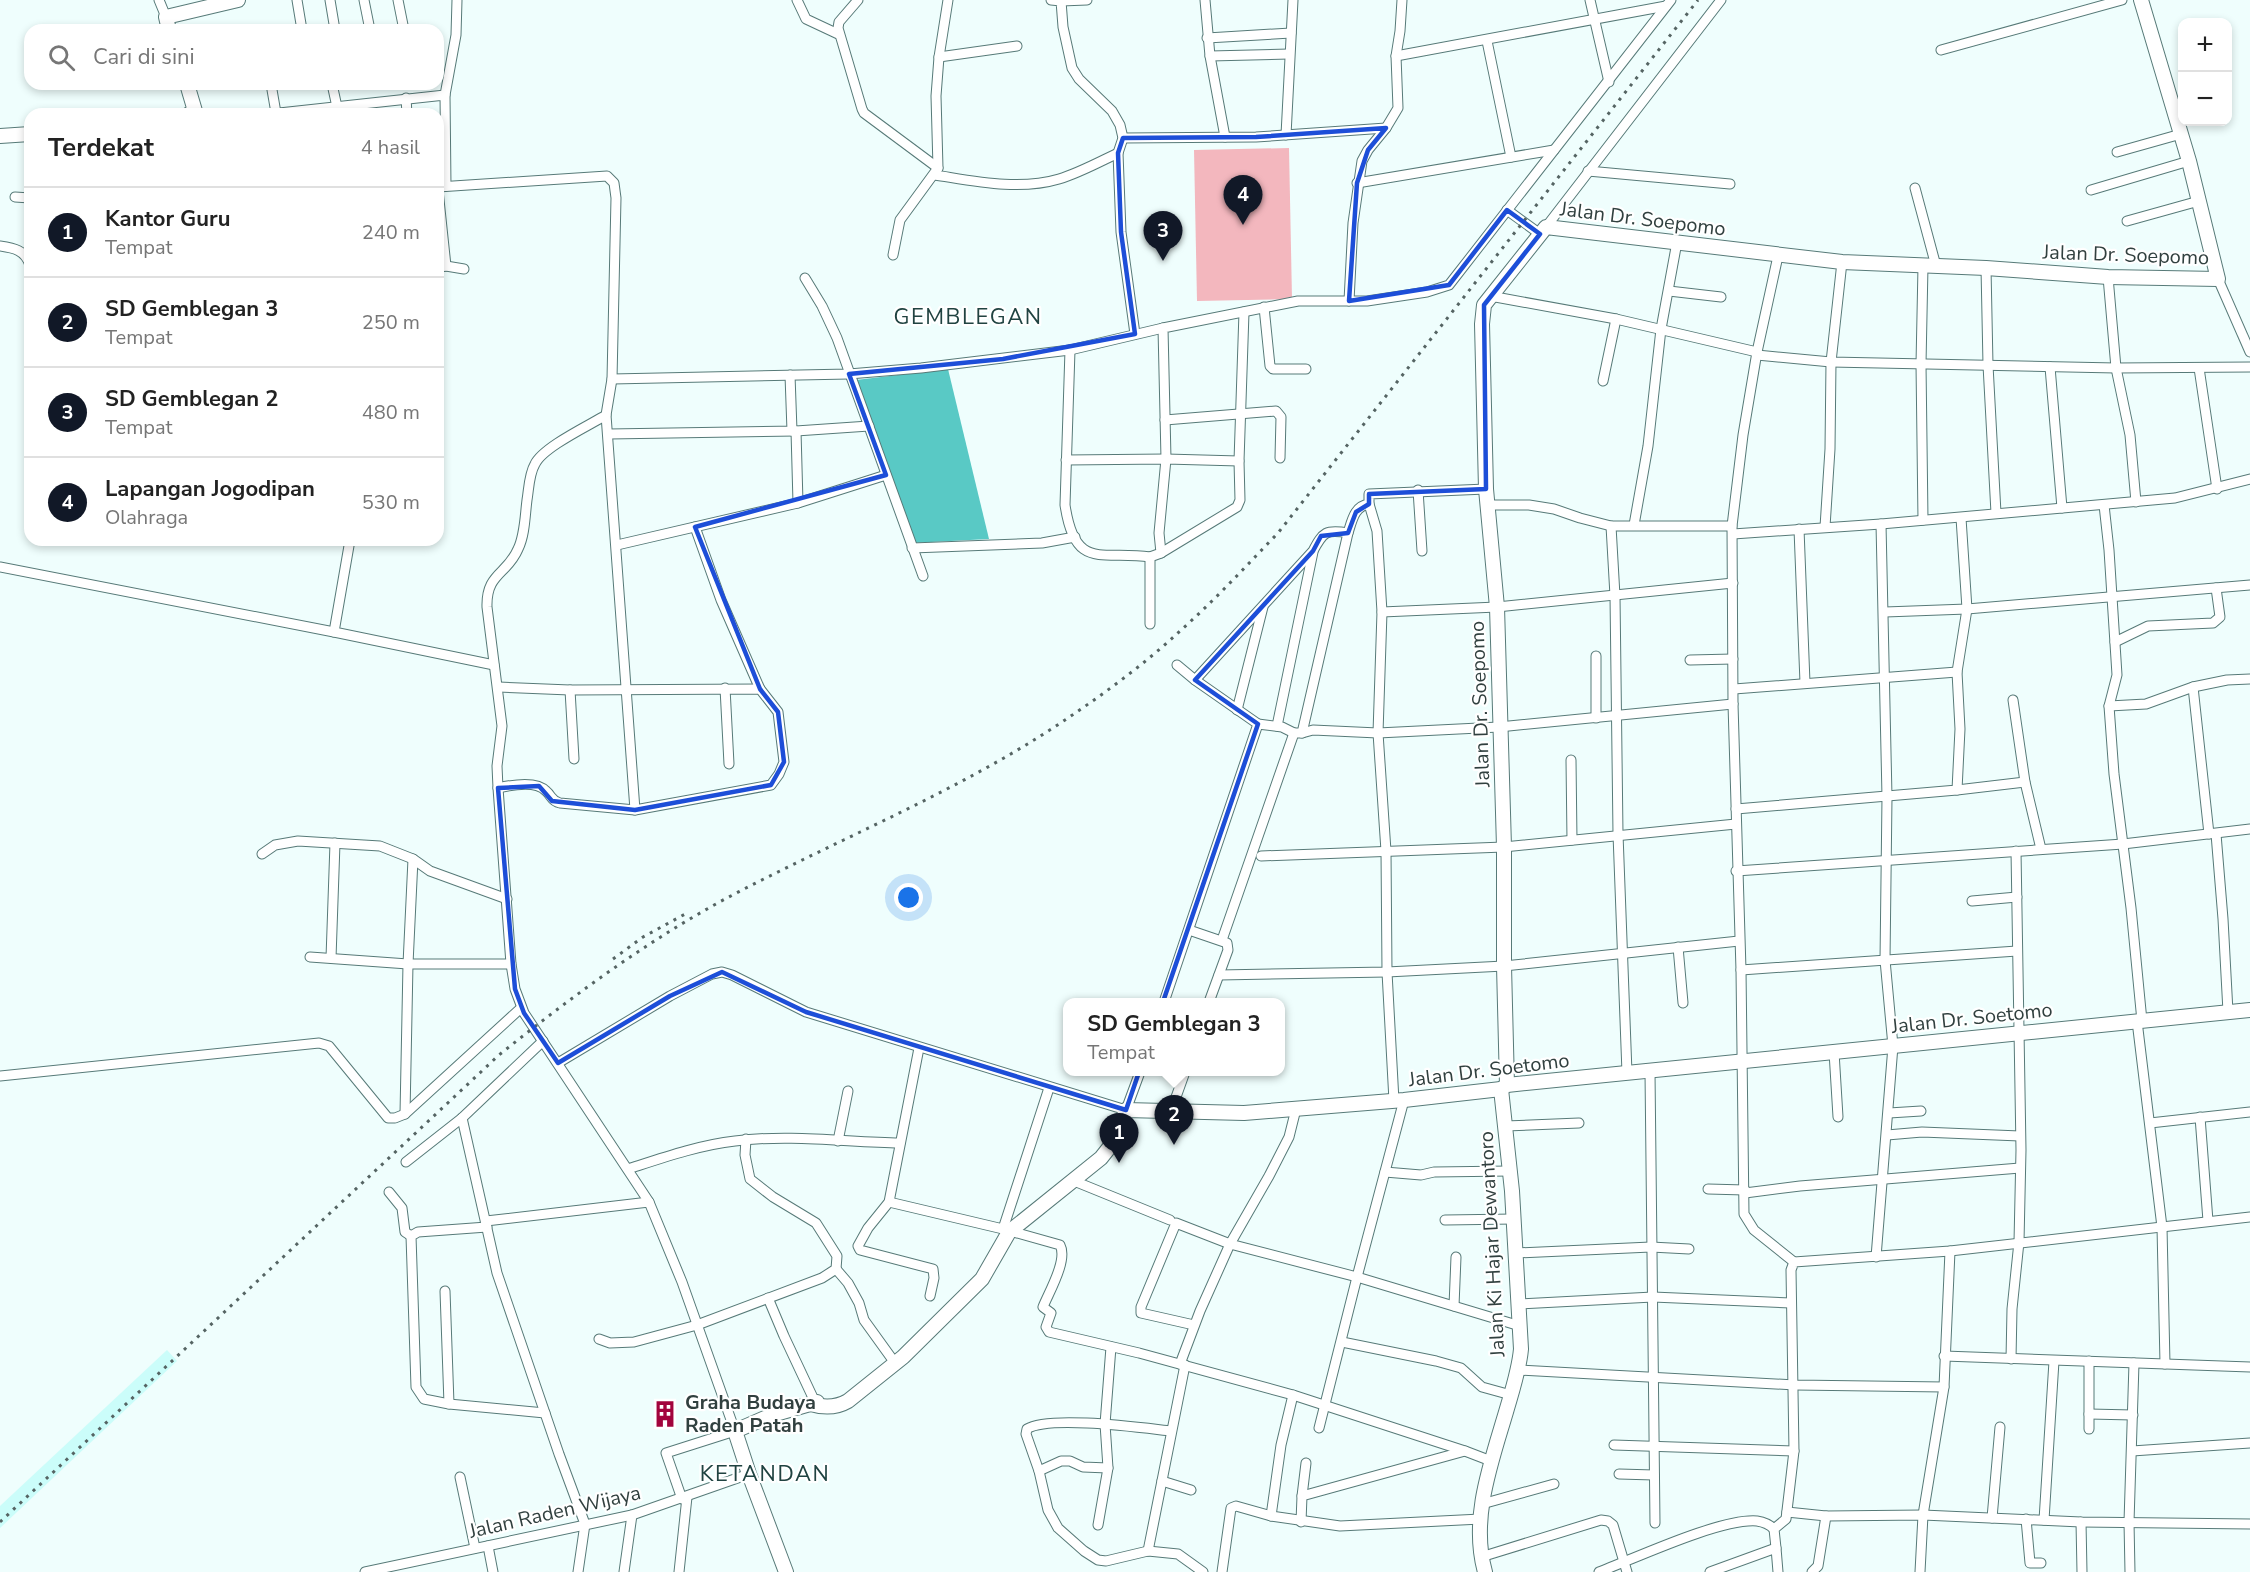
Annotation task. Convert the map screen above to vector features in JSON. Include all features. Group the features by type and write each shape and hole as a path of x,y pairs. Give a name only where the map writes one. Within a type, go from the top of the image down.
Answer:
{"street":[{"path":"159,0 168,24 238,0"},
{"path":"297,0 301,24"},
{"path":"330,0 334,24"},
{"path":"364,0 369,24"},
{"path":"398,0 403,24"},
{"path":"444,118 445,95 456,34 457,0"},
{"path":"797,0 806,19 838,34"},
{"path":"858,0 838,22 838,34 856,96 864,113 936,171 992,183 1035,184 1059,179 1118,153"},
{"path":"892,255 900,220 936,171 936,96 939,57 948,0"},
{"path":"1087,0 1056,1 1072,68 1079,79 1112,111 1120,125 1123,138 1118,153 1121,232 1135,334"},
{"path":"1205,0 1207,38 1225,137"},
{"path":"1286,135 1293,0"},
{"path":"1349,301 1353,223 1362,161 1398,108 1396,56 1401,31 1402,0"},
{"path":"1590,0 1609,82"},
{"path":"1507,210 1543,231 1722,0"},
{"path":"1941,50 2122,0"},
{"name":"Jalan Dr. Soepomo","path":"1504,1087 1504,847 1497,607 1486,489 1482,324 1484,305 1543,231 1677,242 1842,262 1986,268 2108,277 2218,279 2189,161 2141,0"},
{"path":"1396,56 1487,41 1669,3"},
{"path":"612,379 849,374 921,368 1070,350 1264,307 1307,301 1366,301 1427,292 1449,285 1669,3"},
{"path":"1207,38 1291,33"},
{"path":"1487,41 1511,157"},
{"path":"939,57 1017,46"},
{"path":"1210,56 1289,54"},
{"path":"188,90 192,108"},
{"path":"272,90 275,108"},
{"path":"333,90 338,108"},
{"path":"344,108 406,98 445,95"},
{"path":"406,98 407,108"},
{"path":"1123,138 1286,135 1386,128"},
{"path":"0,136 24,134"},
{"path":"2117,152 2181,135"},
{"path":"1357,183 1554,150"},
{"path":"2091,190 2189,161"},
{"path":"1588,171 1730,184"},
{"path":"444,188 591,175 611,178 616,198 612,379 606,415 635,810"},
{"path":"1915,188 1930,266 1921,364 1923,520"},
{"path":"15,197 24,198"},
{"path":"2127,221 2199,201"},
{"path":"1634,525 1648,446 1661,329 1677,242"},
{"path":"0,246 14,248 24,253"},
{"path":"1779,256 1757,354 1743,435 1732,530 1733,704 1741,970 1744,1214 1754,1230 1794,1262 1950,1251 2250,1217"},
{"path":"1825,527 1830,449 1831,362 1842,262"},
{"path":"444,267 464,269"},
{"path":"1986,268 1988,365 1996,513"},
{"path":"2108,277 2116,368 2130,435 2136,502"},
{"path":"805,278 822,306 837,338 923,576"},
{"path":"2218,279 2250,352"},
{"path":"1669,291 1721,297"},
{"path":"1490,296 1616,319 1757,354 1831,362 2116,368 2250,367"},
{"path":"1264,307 1270,366 1273,369 1306,369"},
{"path":"1070,350 1065,505 1067,520 1075,537 1089,553 1106,556 1150,557 1161,553 1237,507 1240,500 1239,461 1244,312"},
{"path":"1603,381 1616,319"},
{"path":"1161,553 1159,533 1166,459 1162,328"},
{"path":"2050,367 2062,508"},
{"path":"2199,368 2217,489"},
{"path":"790,375 798,503"},
{"path":"1165,420 1276,411 1279,412 1281,423 1280,458"},
{"path":"606,415 548,450 538,459 534,465 520,545 514,559 496,577 486,592 502,726 497,766 511,964 521,1008 649,1202 682,1281 749,1474 786,1572"},
{"path":"609,434 794,431 869,426"},
{"path":"1066,460 1239,461"},
{"path":"617,545 798,503 886,475"},
{"path":"1487,505 1529,505 1554,509 1611,525 1732,530 1799,529 1961,518 2175,498 2250,479"},
{"path":"1319,1428 1385,1172 1399,1100 1387,972 1386,851 1378,733 1382,612 1377,531 1368,494 1418,490 1486,489"},
{"path":"1418,490 1422,551"},
{"path":"1222,940 1298,733 1348,533 1356,512 1369,504"},
{"path":"2104,505 2117,681 2109,706 2114,774 2162,1227 2165,1364"},
{"path":"1957,790 1960,729 1957,672 1967,609 1961,518"},
{"path":"1876,1257 1893,1046 1885,960 1887,796 1885,612 1881,524"},
{"path":"1611,525 1615,596 1618,834 1627,1073"},
{"path":"498,788 515,784 539,786 547,791 554,802 635,810 771,785 784,762 778,712 760,688 721,600 696,527"},
{"path":"1799,529 1805,683"},
{"path":"1195,680 1313,551 1321,536 1335,531 1348,533"},
{"path":"912,548 1042,543 1075,537"},
{"path":"334,632 350,546"},
{"path":"1277,726 1313,551"},
{"path":"1150,557 1150,624"},
{"path":"0,567 494,665"},
{"path":"1382,612 1497,607 1733,583"},
{"path":"1885,612 1967,609 2250,585"},
{"path":"2115,642 2148,626 2217,621 2220,617 2216,588"},
{"path":"1237,710 1264,605"},
{"path":"1596,656 1596,718"},
{"path":"1690,660 1734,659"},
{"path":"1177,665 1258,724 1277,726 1298,733 1313,730 1378,733 1500,727 1733,704"},
{"path":"1734,689 1957,672"},
{"path":"2109,706 2146,704 2193,687 2227,680 2250,679"},
{"path":"498,687 570,690 760,688"},
{"path":"2193,687 2223,919 2228,1012"},
{"path":"725,688 729,764"},
{"path":"570,690 574,759"},
{"path":"2013,700 2025,782 2040,849"},
{"path":"1165,998 1258,724"},
{"path":"1571,760 1572,840"},
{"path":"1736,809 2025,782"},
{"path":"1261,856 1504,847 1736,824"},
{"path":"1737,871 2123,844 2250,829"},
{"path":"262,854 275,845 298,841 380,846 413,859 430,871 507,899"},
{"path":"331,958 334,843"},
{"path":"2012,1359 2012,1309 2019,1242 2020,1168 2016,851"},
{"path":"405,1114 413,859"},
{"path":"1972,901 2017,897"},
{"path":"1190,930 1227,942 1228,950 1210,998"},
{"path":"1219,975 1387,972 1504,966 1739,941"},
{"path":"1678,947 1683,1003"},
{"path":"1741,970 2017,951"},
{"path":"310,957 408,964 511,964"},
{"path":"558,1063 670,996 712,974 722,972 806,1012 1126,1110"},
{"path":"0,1076 319,1042 329,1046 388,1118 395,1118 405,1114 521,1008"},
{"name":"Jalan Dr. Soetomo","path":"1126,1110 1223,1114 1399,1100 1627,1073 2250,1010"},
{"path":"406,1162 462,1118 543,1041"},
{"path":"919,1048 889,1202 858,1242 858,1248 933,1269 934,1278 930,1296"},
{"path":"1834,1052 1838,1117"},
{"path":"1650,1072 1655,1523"},
{"path":"1006,1231 1101,1158 1112,1145 1138,1076"},
{"path":"1171,1111 1183,1076"},
{"name":"Jalan Ki Hajar Dewantoro","path":"1485,1572 1481,1557 1482,1504 1491,1461 1518,1370 1521,1349 1504,1087"},
{"path":"768,1298 813,1403 821,1407 834,1406 848,1401 895,1363 982,1279 1006,1231 1049,1088"},
{"path":"838,1141 848,1091"},
{"path":"1148,1551 1182,1365 1194,1326 1230,1244 1284,1147 1296,1109"},
{"path":"1889,1113 1921,1110"},
{"path":"2150,1123 2250,1112"},
{"path":"2200,1117 2208,1221"},
{"path":"462,1118 497,1273 585,1524 578,1572"},
{"path":"1505,1126 1579,1123"},
{"path":"1887,1135 1922,1132 2020,1136"},
{"path":"628,1169 667,1157 746,1139 900,1143"},
{"path":"746,1139 745,1155 750,1179 773,1197 816,1223 837,1256 836,1269 848,1283 859,1303 864,1320 895,1363"},
{"path":"1708,1189 1745,1191 2020,1168"},
{"path":"1385,1172 1421,1175 1434,1172 1510,1171"},
{"path":"1074,1181 1170,1220"},
{"path":"390,1192 402,1208 405,1232 411,1236"},
{"path":"411,1236 418,1232 649,1202"},
{"path":"889,1202 1056,1243 1062,1249 1058,1271 1043,1307 1051,1313 1047,1331 1056,1335 1111,1347 1293,1395 1491,1461"},
{"path":"1445,1220 1514,1219"},
{"path":"1194,1326 1141,1313 1141,1306 1176,1222 1230,1244 1357,1277 1520,1326"},
{"path":"411,1236 416,1387 424,1399 449,1404 545,1413"},
{"path":"1516,1253 1651,1248 1689,1249"},
{"path":"1920,1572 1923,1515 1944,1387 1950,1251"},
{"path":"1454,1306 1456,1257"},
{"path":"1774,1529 1786,1519 1794,1451 1791,1270 1794,1262"},
{"path":"600,1339 610,1343 634,1342 697,1326 822,1278 836,1269"},
{"path":"445,1291 449,1404"},
{"path":"1519,1304 1653,1297 1791,1302"},
{"path":"1342,1342 1461,1368 1482,1387 1511,1395"},
{"path":"1098,1525 1108,1467 1105,1424 1111,1347"},
{"path":"1944,1356 2250,1367"},
{"path":"2044,1520 2054,1361"},
{"path":"2089,1361 2090,1429"},
{"path":"2130,1572 2129,1521 2134,1363"},
{"path":"1518,1370 1794,1385 1944,1387"},
{"path":"1271,1516 1281,1445 1293,1395"},
{"path":"679,1572 684,1498 666,1453 735,1431 772,1415 813,1403"},
{"path":"2089,1414 2133,1415"},
{"path":"1171,1431 1105,1424 1041,1424 1027,1429 1026,1434 1039,1471 1048,1510 1058,1528 1084,1551 1098,1560 1106,1561 1148,1551 1178,1554 1203,1572"},
{"path":"1992,1518 2000,1427"},
{"path":"2132,1451 2250,1443"},
{"path":"1614,1445 1794,1451"},
{"path":"1302,1496 1465,1451"},
{"path":"1039,1471 1061,1461 1070,1461 1083,1467 1108,1467"},
{"path":"1301,1522 1306,1463"},
{"name":"Jalan Raden Wijaya","path":"365,1572 632,1515 749,1474"},
{"path":"1619,1474 1654,1475"},
{"path":"460,1477 475,1548"},
{"path":"1162,1481 1191,1490"},
{"path":"1482,1504 1554,1484"},
{"path":"1222,1572 1231,1508 1236,1506 1301,1522 1340,1526 1481,1519"},
{"path":"1787,1512 1826,1516 1923,1515 2081,1522 2250,1524"},
{"path":"624,1572 632,1515"},
{"path":"1812,1572 1818,1566 1826,1516"},
{"path":"2026,1519 2030,1563 2041,1563"},
{"path":"1481,1557 1601,1520 1608,1521 1612,1525 1626,1567"},
{"path":"1599,1572 1626,1567 1686,1538 1727,1525 1757,1521 1770,1525 1774,1529 1778,1572"},
{"path":"2081,1522 2082,1572"},
{"path":"488,1546 494,1572"},
{"path":"1710,1572 1776,1548"}],"highlighted area":[{"path":"1386,128 1368,150 1357,183 1349,301 1449,285 1507,210 1540,234 1484,305 1486,489 1369,494 1369,504 1356,512 1348,533 1321,536 1313,551 1195,680 1258,724 1126,1110 806,1012 722,972 670,996 558,1063 524,1013 515,989 498,788 539,786 552,801 635,810 771,785 784,762 778,712 760,689 695,527 886,475 849,374 1003,359 1135,334 1121,232 1118,153 1123,138 1256,137"}],"shaded area":[{"path":"1289,148 1292,299 1197,301 1194,150"},
{"path":"167,1350 177,1361 0,1528 0,1506"}],"water":[{"path":"948,369 989,539 912,543 856,380"}],"railway":[{"path":"0,1522 499,1055 553,1013 608,972 695,916 983,770 1024,746 1110,688 1194,619 1278,533 1698,0"},
{"path":"613,959 643,937 687,913"}],"place":[{"name":"Lapangan Jogodipan","path":"1243,225"},
{"name":"SD Gemblegan 2","path":"1163,261"},
{"name":"SD Gemblegan 3","path":"1174,1145"},
{"name":"Kantor Guru","path":"1119,1163"},
{"name":"Graha Budaya Raden Patah","path":"665,1414"}],"district":[{"name":"GEMBLEGAN","path":"968,317"},
{"name":"KETANDAN","path":"765,1474"}]}
